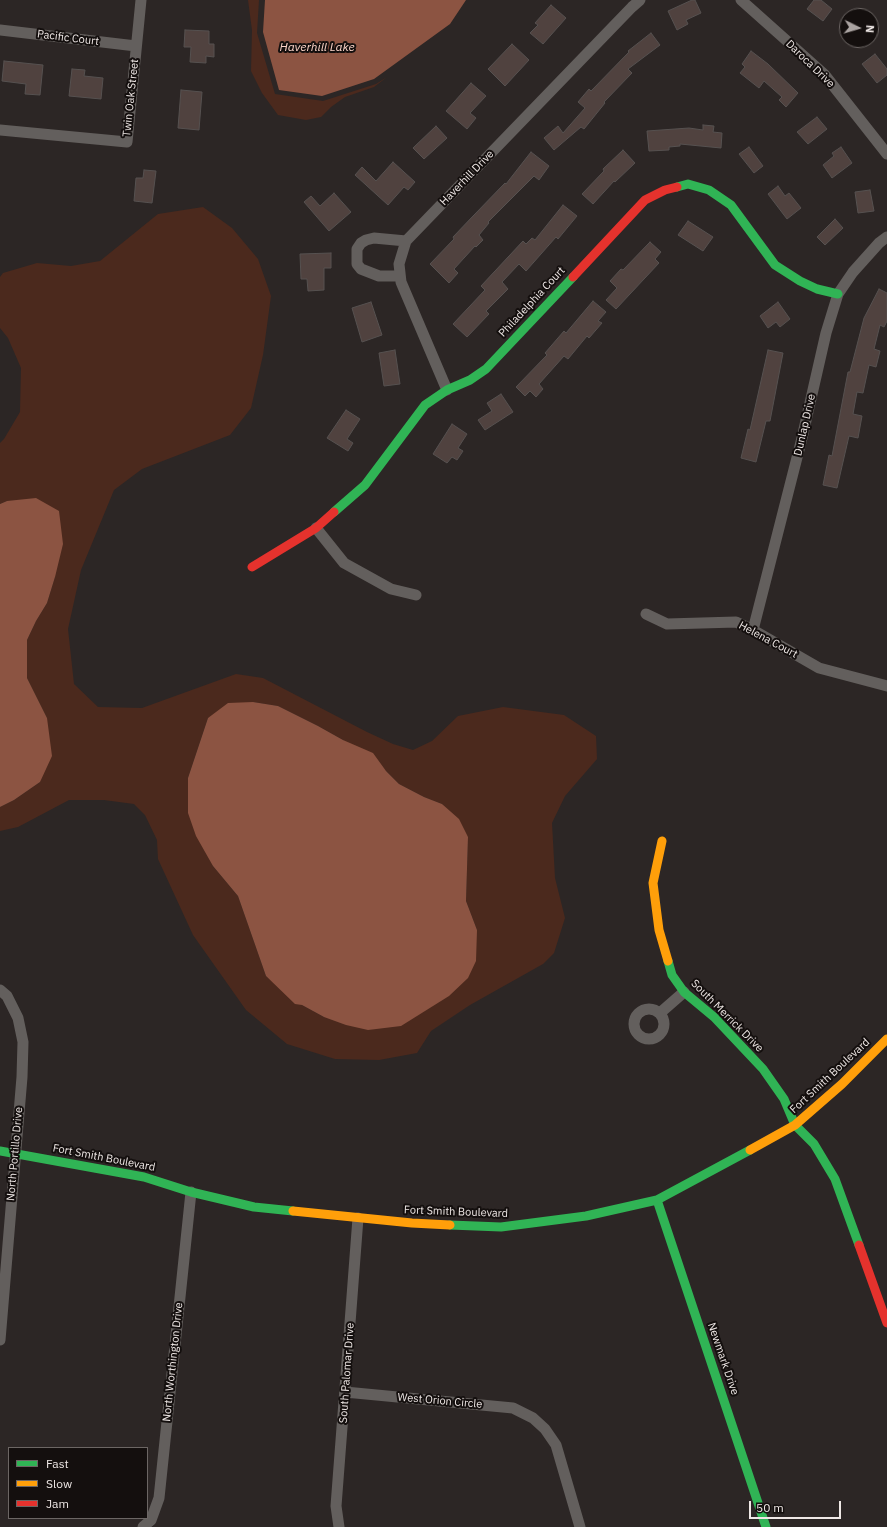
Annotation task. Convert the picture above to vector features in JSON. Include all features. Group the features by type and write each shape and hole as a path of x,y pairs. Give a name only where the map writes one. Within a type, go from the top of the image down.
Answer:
{"street":[{"name":"Twin Oak Street","path":"0,130 127,142 141,0"},
{"name":"Haverhill Drive","path":"447,390 400,276 399,264 406,241 626,12 640,0"},
{"name":"Daroca Drive","path":"741,0 824,74 887,154"},
{"name":"Pacific Court","path":"0,30 136,46"},
{"name":"Philadelphia Court","path":"252,566 316,528 364,485 425,405 447,390 470,380 486,369 645,200 665,190 688,184 709,190 731,205 775,265 800,281 838,294"},
{"name":"Dunlap Drive","path":"753,630 802,438 826,333 838,294 853,272 879,243 887,237"},
{"path":"400,276 379,276 361,269 357,264 357,249 361,243 374,238 406,241"},
{"path":"316,528 344,563 391,589 416,595"},
{"name":"Helena Court","path":"646,614 667,624 736,622 753,630 819,668 887,686"},
{"name":"South Merrick Drive","path":"662,841 653,883 660,930 672,975 684,992 714,1017 763,1070 784,1099 795,1125 814,1144 835,1179 887,1323"},
{"path":"660,1013 684,992"},
{"name":"North Portillo Drive","path":"0,1340 24,1042 18,1018 4,993"},
{"name":"Fort Smith Boulevard","path":"0,1151 144,1177 191,1192 254,1207 412,1223 502,1227 586,1216 657,1200 795,1125 842,1084 887,1039"},
{"name":"North Worthington Drive","path":"143,1527 151,1520 159,1498 191,1192"},
{"name":"Newmark Drive","path":"657,1200 766,1527"},
{"name":"South Palomar Drive","path":"338,1527 336,1506 358,1218"},
{"name":"West Orion Circle","path":"345,1392 513,1408 533,1418 545,1429 556,1445 580,1527"}],"shaded area":[{"path":"248,0 259,0 257,33 275,94 323,101 376,84 387,77 374,87 345,97 331,107 321,117 306,120 278,115 262,93 251,71 252,30"},
{"path":"203,207 232,228 258,259 271,296 263,355 251,408 230,435 142,469 114,490 81,570 68,629 74,684 98,707 142,708 236,674 263,678 367,732 393,744 413,750 432,741 458,716 503,707 564,715 596,736 597,759 565,796 552,823 555,878 565,918 554,953 543,964 470,1005 431,1031 417,1053 379,1060 335,1059 287,1044 246,1010 193,935 158,859 157,840 145,815 134,804 104,800 69,800 18,827 0,831 0,807 14,800 40,782 47,718 27,678 27,640 47,603 55,577 7,501 0,504 0,443 20,412 21,368 8,338 0,328 0,277 3,273 37,263 71,266 100,261 158,214","holes":["253,702 278,706 343,740 386,771 399,784 424,797 442,804 468,837 466,901 477,930 324,1017 302,1005 266,976 238,896 213,866 188,778 208,718"]}],"water":[{"name":"Haverhill Lake","path":"265,0 466,0 450,24 374,79 322,96 279,90 263,32"},
{"path":"36,498 59,511 63,544 47,603 27,640 27,678 47,718 52,756 40,782 14,800 0,807 0,504 7,501"},
{"path":"253,702 278,706 343,740 373,753 386,771 399,784 424,797 442,804 459,819 468,837 466,901 477,930 476,961 468,978 449,996 401,1026 368,1030 346,1025 324,1017 302,1005 295,1004 266,976 238,896 213,866 196,836 188,813 188,778 208,718 228,703"}],"building":[{"path":"695,0 701,13 686,20 688,24 677,30 668,11"},
{"path":"814,0 821,0 832,9 823,21 807,9"},
{"path":"551,5 566,18 543,44 530,33 538,25 535,23"},
{"path":"185,30 209,31 209,44 214,44 214,57 206,56 206,63 190,62 191,47 184,47"},
{"path":"651,33 660,45 628,69 632,73 604,102 605,103 584,129 581,127 554,150 544,138 558,126 563,133 585,108 578,102 589,89 591,91 629,52 628,51"},
{"path":"512,44 529,60 505,86 488,69"},
{"path":"751,51 768,64 798,93 786,107 779,100 782,97 764,81 759,88 740,73 745,67 742,64"},
{"path":"875,54 887,69 887,75 877,83 862,64"},
{"path":"4,61 43,65 40,95 25,94 26,84 2,81"},
{"path":"72,69 85,70 84,76 103,78 101,99 69,96"},
{"path":"471,83 486,96 470,113 476,118 467,129 446,111"},
{"path":"181,90 202,92 199,130 178,128"},
{"path":"817,117 827,129 808,144 797,132"},
{"path":"703,125 714,126 713,132 722,133 721,148 680,144 680,146 669,147 669,150 649,151 647,131 689,128 703,130"},
{"path":"436,126 447,138 424,159 413,148"},
{"path":"749,147 763,166 754,173 739,154"},
{"path":"841,147 852,163 832,178 823,165 834,156 832,153"},
{"path":"623,150 635,163 615,182 614,181 593,204 582,194 604,171 603,169"},
{"path":"531,152 549,166 539,180 534,176 488,222 489,223 479,235 483,240 476,247 475,246 454,269 458,273 449,283 430,264 454,239 453,237 505,183 506,184"},
{"path":"393,162 415,182 408,190 404,187 388,205 355,175 362,167 376,181"},
{"path":"144,170 156,171 152,203 134,201 136,178 143,178"},
{"path":"778,186 785,196 789,193 801,208 787,219 768,194"},
{"path":"870,190 874,211 858,213 855,192"},
{"path":"334,193 351,212 329,231 304,202 311,196 320,206"},
{"path":"563,205 577,216 558,239 556,237 526,271 519,264 502,282 508,289 486,311 489,314 467,337 453,324 485,290 481,286 523,241 526,244 532,238 535,240"},
{"path":"835,219 843,228 825,245 817,237"},
{"path":"688,221 713,237 703,251 678,235"},
{"path":"650,242 661,252 655,259 659,263 616,309 606,300 617,288 610,281"},
{"path":"331,253 331,268 324,268 324,290 308,291 307,279 301,279 300,254"},
{"path":"879,289 887,293 887,321 884,327 880,325 874,349 880,351 876,367 869,365 863,393 857,392 853,414 862,416 858,438 849,436 837,488 823,485 829,455 832,456 848,372 850,372 864,318"},
{"path":"593,301 606,312 598,321 602,323 589,338 587,336 568,359 564,356 539,384 543,389 536,397 530,391 525,396 516,387 547,355 545,353 564,331 566,333"},
{"path":"371,302 382,335 362,342 352,308"},
{"path":"778,302 790,319 780,327 776,322 768,328 760,316"},
{"path":"395,350 400,384 384,386 379,353"},
{"path":"768,350 783,353 770,421 766,421 756,462 741,458 748,429 750,430"},
{"path":"501,394 513,412 485,430 478,420 492,411 487,403"},
{"path":"346,410 360,419 347,439 353,443 348,451 327,438"},
{"path":"452,424 467,434 458,448 463,451 457,460 452,457 447,463 433,454"}],"traffic: fast":[{"path":"677,187 688,184 709,190 731,205 775,265 800,281 817,289 838,294"},
{"path":"334,512 365,485 425,405 447,390 470,380 486,369 573,277"},
{"path":"668,961 672,975 684,992 714,1017 763,1069 784,1099 795,1125 814,1144 835,1179 859,1245"},
{"path":"450,1225 501,1227 586,1216 657,1200 750,1150"},
{"path":"0,1151 144,1177 191,1192 254,1207 293,1211"},
{"path":"657,1200 766,1527"}],"traffic: slow":[{"path":"662,841 653,883 659,930 668,961"},
{"path":"750,1150 795,1125 842,1084 887,1039"},
{"path":"293,1211 412,1223 450,1225"}],"traffic: jam":[{"path":"573,277 645,200 665,190 677,187"},
{"path":"252,567 316,528 334,512"},
{"path":"859,1245 887,1323"}]}
